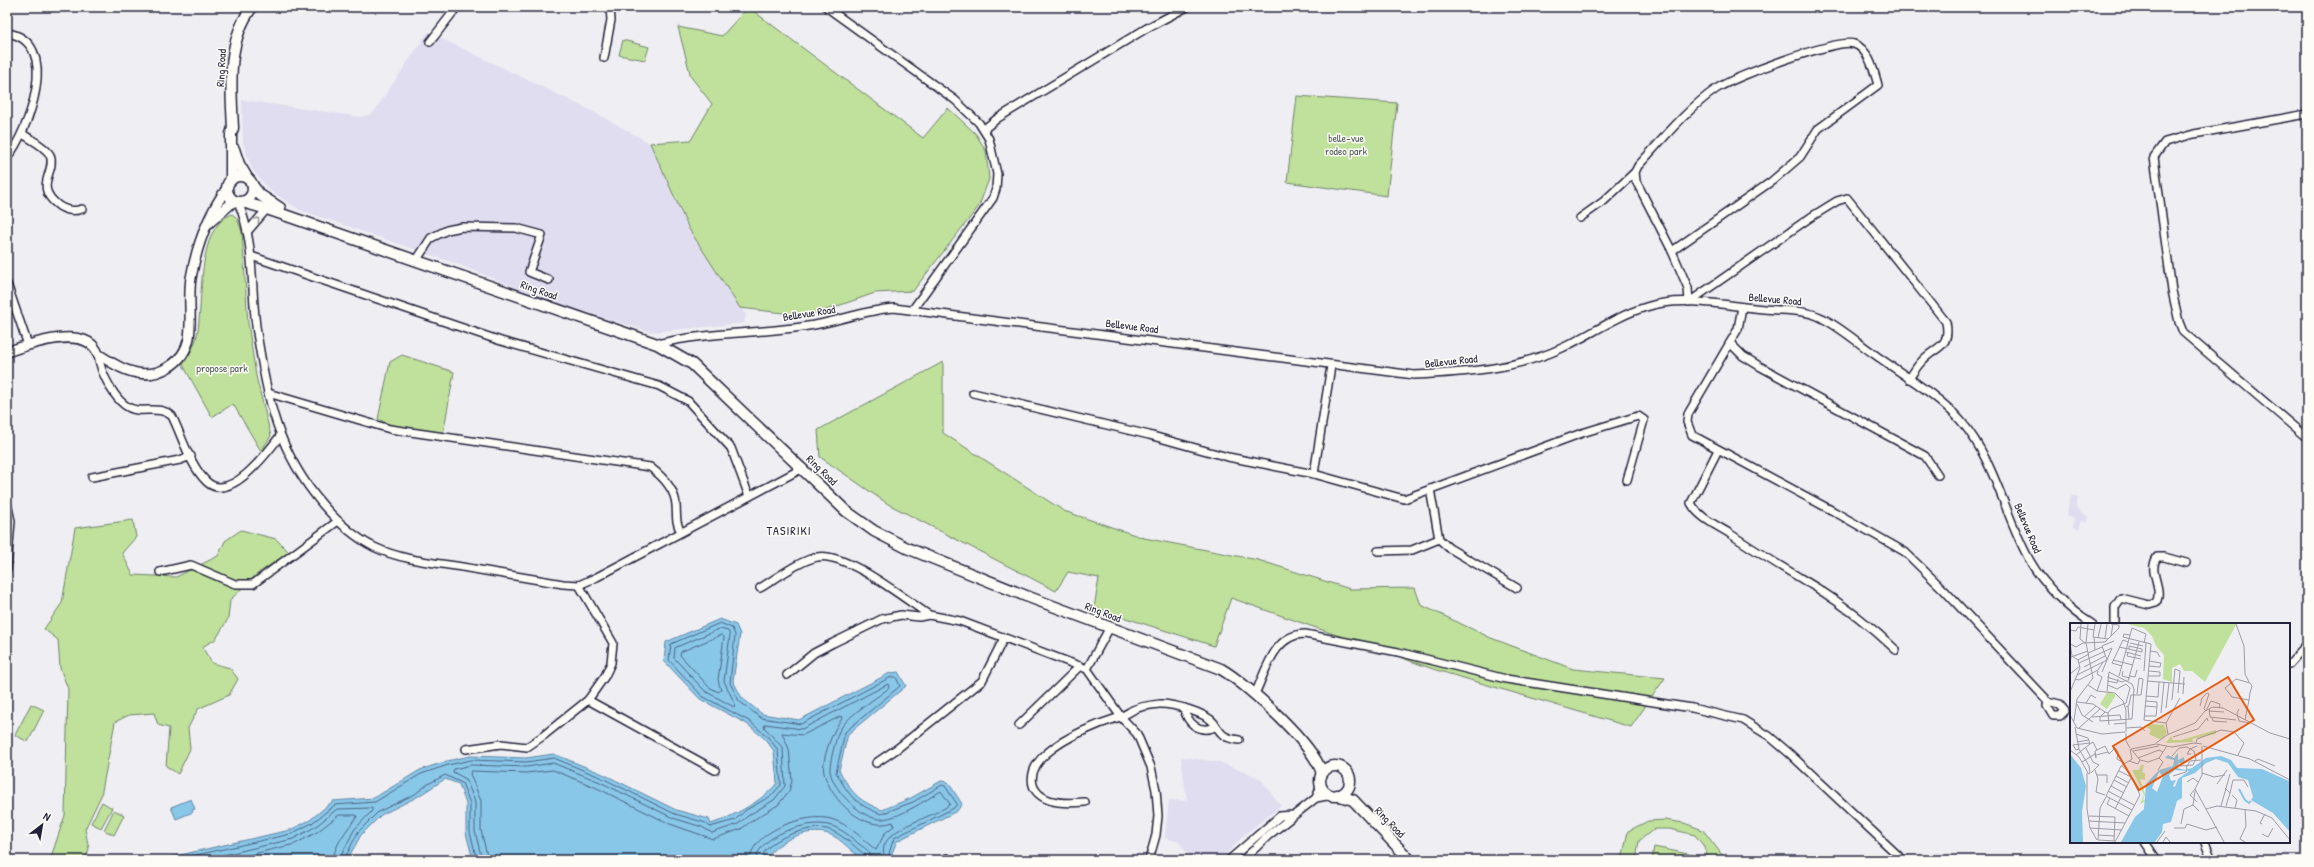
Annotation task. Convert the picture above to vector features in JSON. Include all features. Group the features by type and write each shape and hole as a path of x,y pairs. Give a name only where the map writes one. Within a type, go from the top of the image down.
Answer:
{"main road":[{"name":"Ring Road","path":"229,184 230,134 234,128 231,74 234,44 242,21 252,7"},
{"name":"Ring Road","path":"230,134 238,164 250,182 268,201 301,221"},
{"path":"238,177 250,182 251,196 238,202 229,195 229,184 238,177"},
{"name":"Ring Road","path":"238,202 253,204 657,344 692,364 803,468 846,511 881,535 940,562 1221,669 1238,680 1255,694 1316,758 1333,766"},
{"name":"Ring Road","path":"1316,758 1322,774"},
{"path":"1350,784 1345,792 1334,795 1327,793 1321,784 1322,774 1333,766 1341,767 1347,772 1350,784 1353,800"},
{"name":"Ring Road","path":"1334,795 1353,800 1407,859"}],"street":[{"path":"430,42 458,7"},
{"path":"604,58 611,20 610,7"},
{"path":"826,7 955,100 984,129 991,145 997,174 996,189 985,210 913,309"},
{"path":"984,129 998,118 1147,28 1187,7"},
{"path":"7,33 14,34 23,40 30,48 36,64 34,105 23,134 7,158"},
{"path":"1580,218 1604,201 1635,172 1638,166 1682,119 1715,89 1732,79 1841,44 1854,44 1861,48 1869,59 1878,85 1818,129 1800,157 1772,181 1672,251"},
{"path":"2307,114 2194,134 2165,142 2154,157 2172,291 2179,322 2183,332 2307,438"},
{"path":"23,134 46,150 50,156 51,164 46,182 49,196 68,211 82,209"},
{"path":"1635,172 1636,181 1672,251 1688,288 1689,302"},
{"path":"98,354 133,372 148,374 162,371 174,364 182,353 188,339 191,279 204,228 214,207 229,184"},
{"path":"1689,302 1811,217 1837,201 1847,198 1946,322 1948,333 1944,344 1923,360 1909,379"},
{"path":"204,228 221,210 238,202 247,232 251,256 255,318 268,394 280,436 303,480 338,522 361,540 374,547 408,558 563,584 579,585 613,569 803,468"},
{"path":"247,232 267,209"},
{"path":"416,261 431,238 447,230 462,227 516,228 542,234 529,272 549,280"},
{"path":"251,256 501,341 659,386 688,401 732,448 749,496"},
{"path":"7,284 28,345"},
{"name":"Bellevue Road","path":"657,344 684,337 808,326 872,310 894,308 913,309 1072,331 1172,342 1332,366 1414,375 1450,374 1532,360 1562,348 1646,306 1667,302 1689,302 1810,313 1822,318 1909,379 1945,405 1961,421 1982,452 2029,560 2036,570 2081,618 2090,623"},
{"path":"1742,307 1741,319 1730,343 1692,407 1687,422 1692,435 1833,510 1905,552 1939,584 2048,701"},
{"path":"7,352 51,339 72,338 86,342 96,348 104,377 121,401 135,410 167,411 172,416 191,456 207,482 216,487 224,488 243,476 267,453 280,436"},
{"path":"1730,343 1743,356 1760,367 1818,396 1925,456 1938,475"},
{"path":"1314,474 1332,366"},
{"path":"973,392 1228,457 1314,474 1404,499 1575,435 1638,416 1644,420 1627,480"},
{"path":"268,394 390,428 650,467 670,487 676,503 676,524 681,532"},
{"path":"1718,450 1691,503 1694,508 1702,516 1750,549 1817,589 1855,614 1896,650"},
{"path":"92,477 180,460 191,456"},
{"path":"1430,490 1439,539 1449,548 1517,588"},
{"path":"7,503 11,520 7,569"},
{"path":"160,572 191,565 235,584 253,584 338,522"},
{"path":"1378,551 1412,550 1439,539"},
{"path":"760,588 806,562 828,556 838,558 929,615 960,621 1087,669 1121,717 1137,734 1143,748 1156,790 1156,835 1149,860"},
{"path":"2115,623 2115,607 2121,598 2149,605 2156,603 2159,597 2159,588 2153,573 2157,557 2164,557 2186,563"},
{"path":"466,749 501,744 526,747 543,736 588,700 605,676 611,663 613,643 579,585"},
{"path":"787,675 814,653 882,619 901,615 920,617 929,615"},
{"path":"1087,669 1110,627"},
{"path":"1255,694 1279,645 1292,635 1305,634 1398,652 1506,679 1692,708 1743,720 1769,736 1789,753 1903,860"},
{"path":"876,763 982,682 1004,638"},
{"path":"2290,663 2307,644"},
{"path":"1019,725 1080,666"},
{"path":"588,700 715,770"},
{"path":"1085,802 1057,802 1042,797 1033,787 1032,770 1036,762 1056,747 1107,720 1121,717 1132,710 1159,704 1184,708 1206,717 1214,724 1220,733 1230,739 1240,740"},
{"path":"1184,708 1188,721 1194,726 1206,730 1215,727"},
{"path":"1316,798 1321,784"},
{"path":"1241,849 1245,858 1293,815 1316,798 1334,795"},
{"path":"1229,860 1280,816 1293,815"},
{"path":"2147,843 2157,860"},
{"path":"2206,843 2212,860"}],"shaded area":[{"path":"428,32 588,109 650,143 689,230 746,315 744,323 651,332 553,302 457,264 300,210 268,189 252,169 243,143 242,100 361,117 373,113"},
{"path":"2071,495 2078,497 2076,507 2082,514 2088,516 2087,522 2081,521 2079,529 2072,527 2074,519 2066,516"},
{"path":"1181,757 1219,762 1260,778 1281,806 1245,834 1221,860 1188,860 1189,856 1179,842 1165,838 1169,800 1187,801"}],"green space":[{"path":"748,7 923,138 948,108 976,134 986,151 989,179 979,206 913,291 875,293 809,316 740,308 689,229 650,143 691,140 712,104 691,77 678,27 722,36"},
{"path":"623,40 649,47 645,60 619,55"},
{"name":"belle-vue rodeo park","path":"1297,96 1397,103 1387,196 1287,182"},
{"name":"propose park","path":"232,214 237,218 242,232 248,323 256,376 271,436 261,451 233,404 212,417 183,365 190,354 197,335 203,267 212,234 220,222"},
{"path":"402,355 454,372 443,435 391,425 378,419 390,362"},
{"path":"943,362 943,433 1064,511 1144,538 1258,560 1350,589 1415,588 1421,605 1491,638 1573,669 1665,678 1631,727 1436,670 1231,598 1214,646 1094,608 1099,578 1068,572 1056,591 888,504 820,457 818,430"},
{"path":"133,520 136,537 122,553 133,575 176,577 218,556 225,541 241,530 276,539 289,552 257,574 230,600 228,619 216,639 202,647 212,663 230,668 238,679 229,695 198,709 188,728 190,749 178,774 166,766 169,728 158,725 154,713 129,715 115,722 101,796 85,829 89,849 85,860 50,860 65,815 68,689 60,668 58,640 44,629 62,603 75,528"},
{"path":"31,704 44,710 28,742 15,735"},
{"path":"102,802 112,808 101,828 91,823"},
{"path":"114,810 124,815 114,835 104,830"},
{"path":"1665,820 1684,823 1703,830 1726,860 1709,860 1703,845 1695,835 1670,829 1654,829 1639,841 1636,860 1622,860 1628,831 1648,821"},
{"path":"1654,847 1698,856 1697,860 1652,860"}],"water":[{"path":"720,619 736,625 740,634 733,681 742,698 762,714 799,720 890,673 898,672 906,686 848,734 839,770 856,795 867,803 882,810 911,798 941,781 948,782 962,804 957,811 897,841 892,853 896,860 869,861 862,859 835,837 826,833 817,832 807,833 787,840 771,852 765,860 473,860 466,833 466,804 459,784 445,779 417,797 381,815 361,835 347,860 158,860 290,830 310,820 333,801 374,798 420,770 447,761 470,756 526,758 554,754 603,774 676,810 709,819 711,824 719,821 756,802 777,783 774,751 765,739 747,724 700,699 664,661 666,642"},
{"path":"191,799 195,809 192,810 193,812 176,819 171,807"}],"district":[{"name":"TASIRIKI","path":"789,531"}]}
